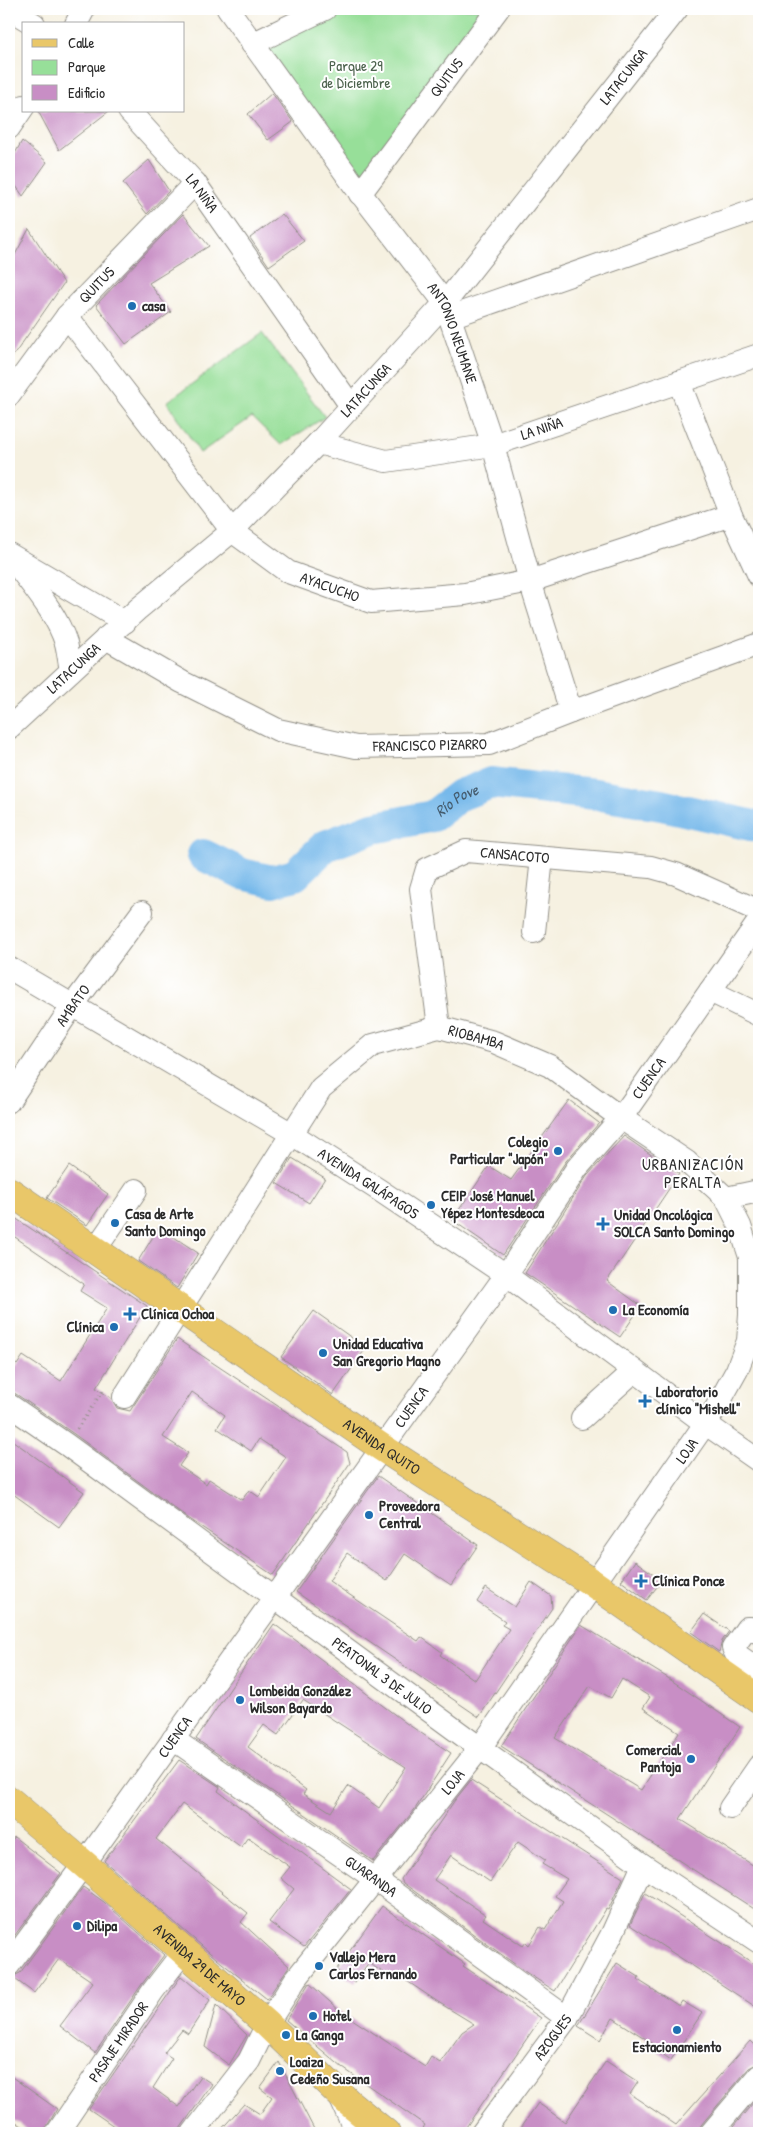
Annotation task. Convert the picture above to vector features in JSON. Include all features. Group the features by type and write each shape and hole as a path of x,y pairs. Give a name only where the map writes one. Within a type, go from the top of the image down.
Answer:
{"main road":[{"name":"AVENIDA QUITO","path":"9,1191 381,1447 594,1584 759,1699"},
{"name":"AVENIDA 29 DE MAYO","path":"12,1810 84,1864 267,2024 339,2094 386,2133"}],"street":[{"path":"9,9 31,22"},
{"path":"77,22 84,9"},
{"name":"ANTONIO NEUMANE","path":"228,9 360,194 447,310 493,445 530,580 571,712"},
{"path":"252,44 325,9"},
{"name":"QUITUS","path":"360,194 498,9"},
{"name":"LATACUNGA","path":"9,728 138,609 232,531 351,406 447,310 677,9"},
{"path":"9,128 22,109"},
{"name":"LA NIÑA","path":"130,112 195,183 351,406"},
{"name":"QUITUS","path":"9,395 67,316 195,183"},
{"path":"447,310 759,209"},
{"name":"AYACUCHO","path":"67,316 232,531 288,572 371,602 466,594 530,580 731,515"},
{"name":"LA NIÑA","path":"318,442 386,461 493,445 759,355"},
{"path":"679,382 731,515 759,576"},
{"path":"9,554 125,622"},
{"path":"9,554 48,607 59,626 66,643 71,670"},
{"name":"FRANCISCO PIZARRO","path":"106,638 182,682 278,730 356,747 489,744 571,712 759,644"},
{"name":"CANSACOTO","path":"439,1027 421,889 427,869 466,851 651,867 676,874 759,911"},
{"path":"534,932 542,858"},
{"name":"AMBATO","path":"9,1101 73,1005 142,912"},
{"name":"CUENCA","path":"9,1965 84,1864 506,1275 577,1168 621,1118 759,921"},
{"name":"AVENIDA GALÁPAGOS","path":"9,968 292,1134 506,1275 706,1424 759,1461"},
{"path":"710,991 759,1015"},
{"name":"RIOBAMBA","path":"124,1397 320,1088 373,1044 439,1027 494,1042 550,1066 621,1118 687,1162 726,1198 740,1226 750,1257 748,1341 737,1370 706,1424"},
{"path":"95,1250 136,1190"},
{"path":"726,1198 759,1191"},
{"path":"582,1418 634,1371"},
{"name":"PEATONAL 3 DE JULIO","path":"9,1405 67,1444 274,1598 643,1865 759,1942"},
{"name":"LOJA","path":"193,2133 249,2061 267,2024 295,1980 480,1748 706,1424"},
{"path":"759,1633 751,1628 747,1628 733,1651 759,1670"},
{"name":"GUARANDA","path":"173,1739 375,1879 567,2018"},
{"path":"730,1808 759,1766"},
{"name":"AZOGUES","path":"482,2133 567,2018 612,1934 643,1865"},
{"name":"PASAJE MIRADOR","path":"56,2133 153,1991 183,1952"},
{"path":"711,2133 759,2076"},
{"path":"339,2094 356,2133"}],"path":[{"path":"67,1444 106,1387 124,1397"}],"green space":[{"name":"Parque 29 de Diciembre","path":"325,9 493,9 354,185 252,44"},
{"path":"262,333 325,417 281,445 252,417 200,453 167,402"}],"building":[{"path":"272,93 293,122 268,140 248,114"},
{"path":"39,112 108,112 59,150"},
{"path":"22,141 47,162 23,196 9,176 9,164"},
{"path":"149,160 169,191 147,214 123,183"},
{"path":"183,214 209,246 149,283 171,312 126,344 96,305"},
{"path":"282,214 304,241 269,266 250,238"},
{"path":"29,229 64,283 9,362 9,266"},
{"path":"569,1100 599,1123 566,1161 503,1255 452,1220 489,1166 511,1180"},
{"name":"Unidad Oncológica SOLCA Santo Domingo","path":"624,1136 679,1174 607,1281 641,1306 620,1337 525,1273 587,1176"},
{"path":"292,1158 325,1178 309,1203 276,1183"},
{"path":"69,1166 108,1194 87,1225 47,1198"},
{"path":"9,1214 147,1306 96,1388 111,1398 117,1408 130,1411 177,1339 347,1452 350,1463 273,1575 188,1518 74,1434 16,1394 9,1392 9,1359 17,1365 23,1356 61,1381 107,1308 80,1291 84,1284 9,1233","holes":["192,1392 225,1415 217,1428 251,1451 259,1439 286,1457 259,1497 249,1490 242,1500 209,1479 206,1484 179,1466 188,1453 163,1437"]},
{"path":"159,1227 198,1253 177,1288 138,1261"},
{"name":"Unidad Educativa San Gregorio Magno","path":"314,1311 366,1348 333,1395 281,1357"},
{"path":"9,1438 84,1492 59,1527 9,1491"},
{"path":"378,1476 478,1545 451,1585 405,1554 387,1581 347,1553 329,1581 418,1641 421,1637 442,1652 440,1655 475,1680 509,1629 502,1625 505,1621 477,1602 486,1588 515,1607 531,1582 551,1596 552,1608 479,1717 296,1592"},
{"name":"Clínica Ponce","path":"635,1561 662,1580 647,1600 621,1581"},
{"path":"704,1614 729,1631 722,1641 719,1652 691,1632"},
{"path":"274,1624 406,1723 451,1753 415,1809 373,1861 196,1739","holes":["303,1700 406,1767 379,1808 348,1786 331,1812 303,1794 306,1790 248,1747 264,1725 278,1735"]},
{"path":"581,1625 668,1678 740,1727 680,1819 759,1869 759,1912 501,1746","holes":["622,1679 650,1697 643,1708 679,1732 641,1790 555,1738 590,1686 611,1698"]},
{"path":"179,1760 220,1787 218,1791 351,1889 304,1947 269,1922 294,1889 281,1878 290,1867 248,1837 241,1847 182,1804 156,1839 248,1913 241,1922 289,1966 267,1999 217,1959 104,1861"},
{"path":"471,1780 623,1878 608,1910 606,1909 555,1991 527,1973 403,1883 401,1879 455,1800","holes":["518,1842 545,1860 542,1864 567,1879 555,1896 563,1901 545,1930 540,1927 529,1945 526,1942 523,1946 483,1919 486,1915 434,1880 451,1855 490,1882"]},
{"path":"14,1837 61,1873 9,1943 9,1845"},
{"path":"83,1887 104,1902 164,1955 95,2053 60,2026 93,1982 59,1959 34,1993 12,1977 20,1973"},
{"path":"645,1893 759,1967 759,2009 630,1925"},
{"path":"382,1906 465,1964 463,1966 541,2018 462,2133 431,2133 423,2128 425,2125 343,2068 286,2020 309,1983 340,2011 425,2067 431,2057 440,2063 462,2032 474,2024 398,1975 394,1980 369,1963 355,1983 336,1970"},
{"path":"617,1963 639,1977 638,1980 679,2006 682,2001 702,2013 671,2060 652,2047 654,2044 613,2018 600,2040 578,2026"},
{"path":"181,1976 210,2000 188,2034 182,2030 164,2053 172,2058 153,2088 179,2107 200,2076 212,2084 177,2133 124,2133 89,2109"},
{"path":"216,2005 247,2035 229,2065 205,2047"},
{"path":"750,2041 759,2050 759,2063 749,2068 701,2125 698,2133 517,2133 538,2103 565,2122 606,2061 638,2082 630,2094 676,2125"},
{"path":"279,2062 316,2133 218,2133 244,2104 260,2114 272,2097 260,2088"},
{"path":"9,2075 57,2109 43,2133 32,2133 9,2117"},
{"path":"759,2096 759,2133 728,2133"}],"waterway":[{"name":"Río Pove","path":"203,855 242,874 273,881 295,875 325,846 373,828 433,816 460,795 491,783 595,794 661,805 759,827"}],"place":[{"name":"casa","path":"132,306"},
{"name":"Colegio Particular \"Japón\"","path":"558,1151"},
{"name":"CEIP José Manuel Yépez Montesdeoca","path":"431,1205"},
{"name":"Casa de Arte Santo Domingo","path":"115,1223"},
{"name":"Unidad Oncológica SOLCA Santo Domingo","path":"603,1224"},
{"name":"La Economía","path":"613,1310"},
{"name":"Clínica Ochoa","path":"130,1314"},
{"name":"Clínica","path":"114,1327"},
{"name":"Unidad Educativa San Gregorio Magno","path":"323,1353"},
{"name":"Laboratorio clínico \"Mishell\"","path":"645,1401"},
{"name":"Proveedora Central","path":"369,1515"},
{"name":"Clínica Ponce","path":"641,1581"},
{"name":"Lombeida González Wilson Bayardo","path":"240,1700"},
{"name":"Comercial Pantoja","path":"691,1759"},
{"name":"Dilipa","path":"77,1926"},
{"name":"Vallejo Mera Carlos Fernando","path":"319,1966"},
{"name":"Hotel","path":"313,2016"},
{"name":"Estacionamiento","path":"677,2030"},
{"name":"La Ganga","path":"286,2035"},
{"name":"Loaiza Cedeño Susana","path":"280,2071"}],"district":[{"name":"URBANIZACIÓN PERALTA","path":"693,1173"}]}
